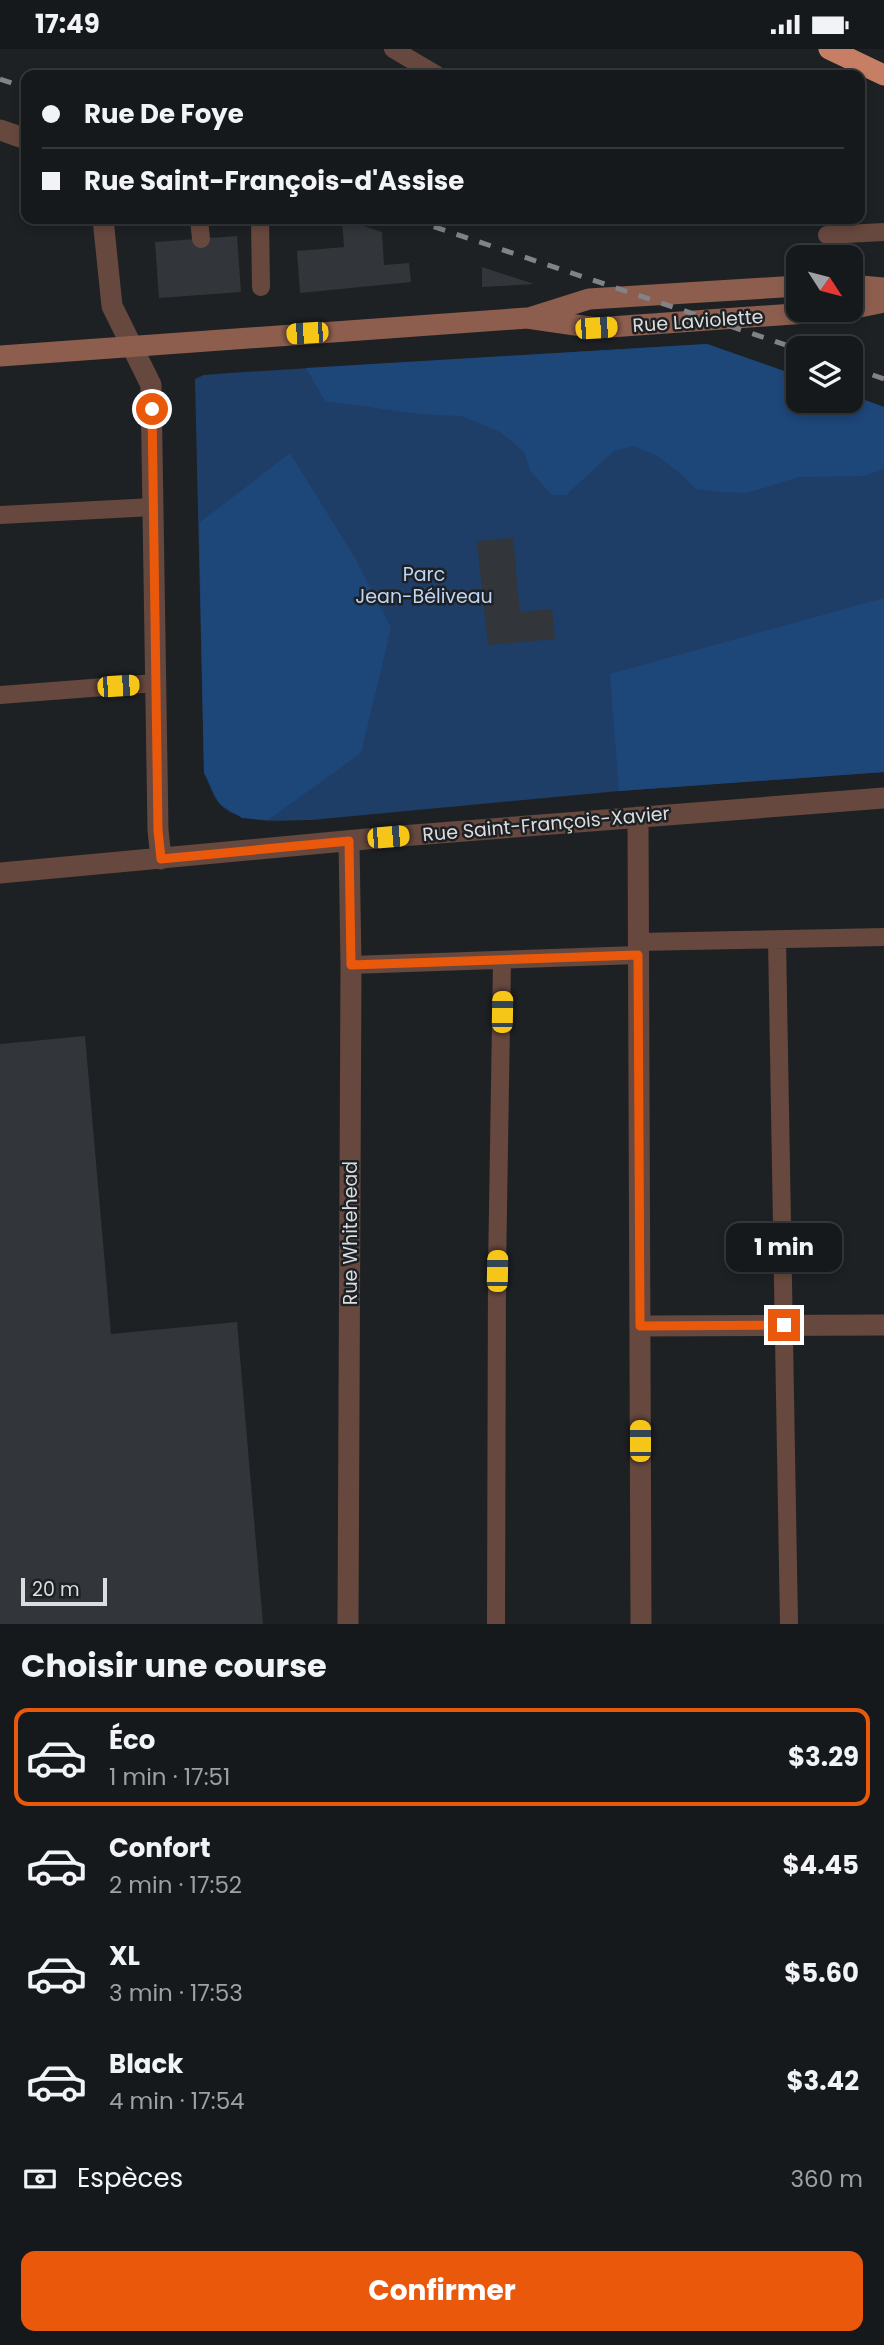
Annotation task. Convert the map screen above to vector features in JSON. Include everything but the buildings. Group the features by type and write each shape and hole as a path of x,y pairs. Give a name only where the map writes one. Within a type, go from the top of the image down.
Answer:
{"highway":[{"path":"829,49 884,75"}],"main road":[{"path":"863,286 884,288"},
{"name":"Rue Laviolette","path":"527,318 589,299 786,287"},
{"name":"Rue Laviolette","path":"863,307 884,302"},
{"name":"Rue Laviolette","path":"527,318 596,328 786,315"},
{"path":"0,356 527,318"}],"street":[{"path":"0,130 21,137"},
{"path":"104,224 112,306 151,384 158,830 161,859"},
{"name":"Rue Saint-François-Xavier","path":"0,873 349,841 884,798"},
{"path":"638,817 640,1624"},
{"name":"Rue Whitehead","path":"348,1624 351,965 349,841"},
{"path":"640,1326 884,1325"}],"lane":[{"path":"393,49 429,70"},
{"path":"200,224 201,239"},
{"path":"260,224 261,286"},
{"path":"827,235 884,232"},
{"path":"0,515 153,507"},
{"path":"0,695 156,683"},
{"path":"351,965 502,960 777,939 884,937"},
{"path":"777,939 789,1624"},
{"path":"496,1624 497,1271 502,960"}],"green space":[{"name":"Parc Jean-Béliveau","path":"707,344 786,372 786,413 863,413 863,399 884,407 884,772 619,791 311,820 262,820 227,810 214,796 204,773 195,379 204,375"}],"shaded area":[{"path":"707,344 786,372 786,413 863,413 863,399 884,407 884,469 864,476 799,477 747,493 720,492 696,489 656,455 633,446 614,451 566,495 552,495 531,472 523,451 500,432 461,416 419,414 325,401 306,368"},
{"path":"290,453 355,558 391,628 361,753 268,820 242,818 220,804 204,773 199,523"},
{"path":"884,598 884,772 619,791 610,674"}],"railway":[{"path":"0,79 21,86"},
{"path":"426,224 786,345"},
{"path":"863,372 884,379"}],"route":[{"path":"152,409 158,830 161,859 349,841 351,965 638,955 640,1326 784,1325"}]}
